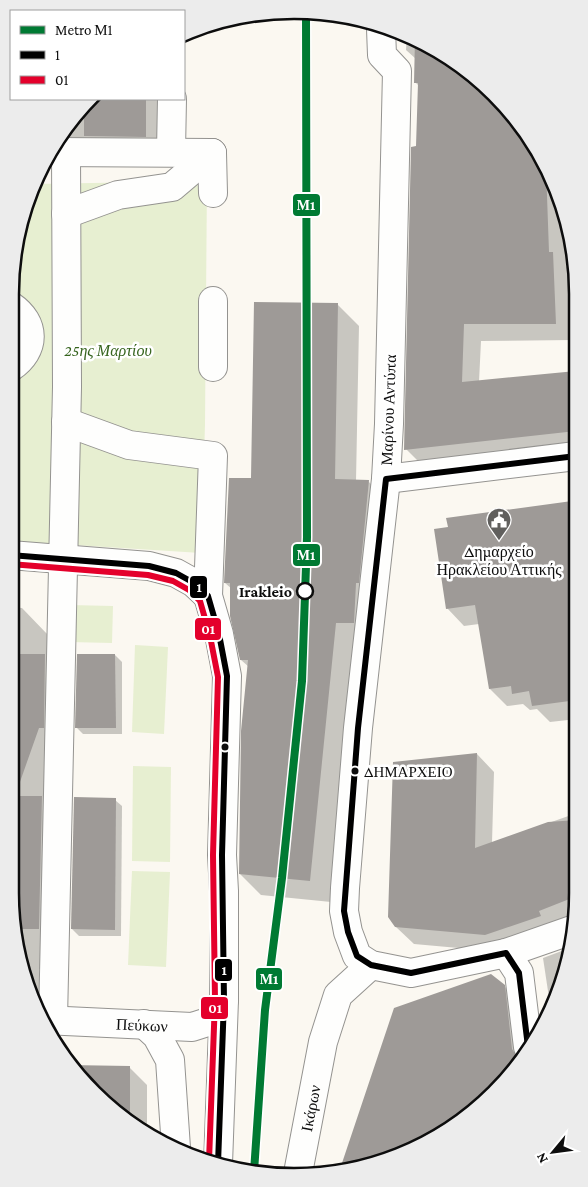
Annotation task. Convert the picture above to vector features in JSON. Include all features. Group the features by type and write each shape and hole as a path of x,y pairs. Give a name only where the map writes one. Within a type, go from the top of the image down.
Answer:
{"street":[{"name":"Μαρίνου Αντύπα","path":"371,965 358,956 348,932 344,912 358,728 386,479 380,424 397,71 382,55 381,33"},
{"path":"171,151 172,100"},
{"path":"48,1017 66,422 66,214 59,152 171,151 212,153"},
{"path":"212,153 213,193"},
{"path":"66,214 118,195 172,187 212,153"},
{"path":"376,371 381,210"},
{"path":"213,301 213,367"},
{"path":"19,312 29,328 29,345 19,361"},
{"path":"29,340 66,338"},
{"path":"66,422 128,445 213,456 208,596 219,634 227,676 222,855 224,891 224,1000 218,1158"},
{"path":"386,479 569,457"},
{"path":"19,555 149,566 176,573 194,583 208,596"},
{"path":"371,965 411,973 506,953 567,932"},
{"path":"506,953 519,973 527,1039"},
{"name":"Ικάρων","path":"299,1168 322,1042 338,995 371,965"},
{"name":"Πεύκων","path":"50,1020 192,1027 217,1020 224,1000"},
{"path":"144,1024 157,1036 170,1060 176,1141"}],"green space":[{"name":"25ης Μαρτίου","path":"207,181 205,424 201,553 19,542 19,276 28,223 42,184"},
{"path":"70,605 113,606 112,643 69,642"},
{"path":"135,645 168,647 164,734 132,732"},
{"path":"133,766 171,767 170,862 132,861"},
{"path":"132,871 170,872 166,967 128,965"}],"building":[{"path":"415,47 447,65 489,99 523,141 541,172 547,186 549,252 553,252 556,324 464,324 462,382 569,372 569,432 404,450 411,147 416,146 418,83 414,83"},
{"path":"98,100 146,100 146,137 84,136 84,117"},
{"path":"254,302 338,303 335,479 369,480 359,583 356,583 354,623 336,623 310,881 239,874 241,731 248,660 240,660 230,616 230,583 224,583 229,478 251,478"},
{"path":"569,501 569,701 532,706 529,691 512,694 511,686 489,689 475,605 446,609 434,529 448,527 446,518"},
{"path":"19,654 45,654 44,728 39,728 19,785"},
{"path":"77,654 115,654 116,728 75,728"},
{"path":"477,753 475,848 548,822 569,821 569,899 539,911 541,916 485,935 395,927 388,917 393,762"},
{"path":"19,796 42,796 39,929 21,929 19,911"},
{"path":"74,797 116,798 115,930 71,929"},
{"path":"491,974 505,985 512,1049 516,1055 489,1088 447,1122 416,1140 382,1154 342,1164 394,1008"},
{"path":"80,1065 130,1066 130,1114 99,1088"}],"metro line":[{"name":"Μ1","path":"254,1165 265,1010 282,878 302,681 307,537 306,19"}],"transit line":[{"name":"1","path":"527,1039 519,973 506,953 411,973 371,965 357,956 348,932 344,911 358,728 386,479 569,457"},
{"name":"1","path":"19,556 149,566 176,573 194,583 208,596 219,634 227,676 222,855 224,1000 218,1158"},
{"name":"01","path":"19,565 148,575 173,581 189,590 200,601 210,636 218,677 213,855 215,1000 209,1155"}],"place":[{"name":"Δημαρχείο Ηρακλείου Αττικής","path":"499,541"},
{"name":"Irakleio","path":"305,591"},
{"name":"ΔΗΜΑΡΧΕΙΟ","path":"355,771"}]}
